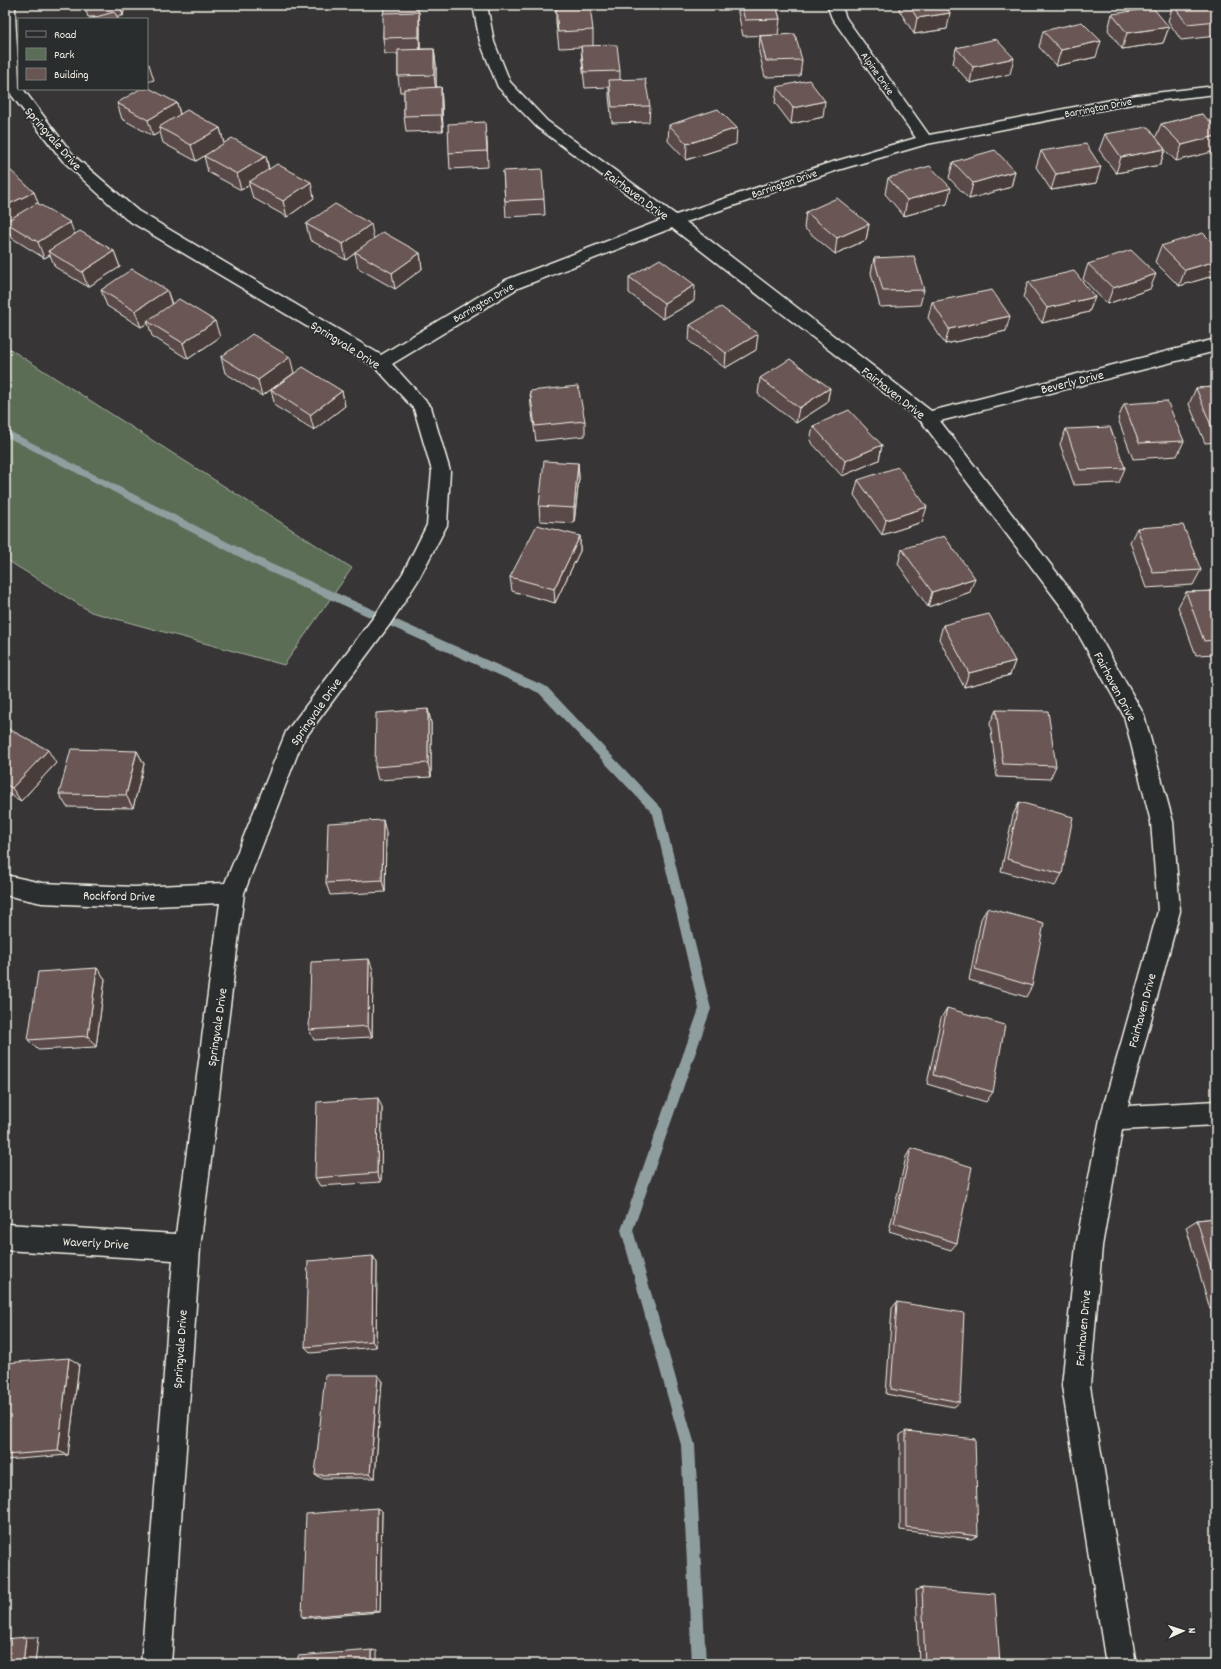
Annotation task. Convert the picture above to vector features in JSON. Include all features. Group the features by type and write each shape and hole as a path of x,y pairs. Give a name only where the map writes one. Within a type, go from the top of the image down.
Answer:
{"street":[{"name":"Springvale Drive","path":"8,5 8,28 16,92 68,158 132,215 381,363 422,407 441,471 437,525 410,577 383,618 293,738 233,893 186,1248 156,1664"},
{"name":"Fairhaven Drive","path":"480,5 487,42 503,84 542,124 674,221 928,418 1074,610 1134,715 1162,822 1169,911 1112,1119 1089,1246 1076,1386 1122,1664"},
{"name":"Alpine Drive","path":"834,5 839,18 925,140"},
{"name":"Barrington Drive","path":"381,363 512,284 674,221 832,167 925,140 1137,99 1216,90"},
{"name":"Beverly Drive","path":"928,418 1216,345"},
{"name":"Rockford Drive","path":"5,885 42,893 134,897 233,893"},
{"path":"1112,1119 1216,1113"},
{"name":"Waverly Drive","path":"5,1237 186,1248"}],"green space":[{"path":"5,346 352,568 284,665 91,612 5,559"}],"building":[{"path":"741,5 776,5 780,19 745,20"},
{"path":"909,5 945,5 950,13 917,18"},
{"path":"1173,5 1216,5 1216,21 1187,24"},
{"path":"590,6 593,30 558,32 556,7"},
{"path":"1153,8 1169,27 1127,33 1112,14"},
{"path":"114,12 118,18 93,18"},
{"path":"419,12 419,37 383,38 383,13"},
{"path":"1082,22 1101,41 1061,50 1043,31"},
{"path":"795,34 802,60 766,61 760,36"},
{"path":"996,39 1014,58 973,67 956,48"},
{"path":"617,45 620,71 584,72 581,46"},
{"path":"434,49 434,75 398,76 398,50"},
{"path":"645,79 650,106 612,107 609,80"},
{"path":"809,80 825,101 793,108 777,87"},
{"path":"441,87 441,115 404,116 404,89"},
{"path":"148,88 177,103 148,120 117,103 138,90 148,90"},
{"path":"718,109 737,128 687,144 669,125"},
{"path":"187,110 220,128 191,145 159,127"},
{"path":"1202,114 1216,127 1216,136 1182,145 1161,124"},
{"path":"485,122 487,151 449,153 448,124"},
{"path":"1148,127 1165,149 1121,157 1105,134"},
{"path":"232,138 266,156 237,174 204,156"},
{"path":"1086,144 1101,167 1056,174 1041,151"},
{"path":"995,150 1015,171 973,183 953,162"},
{"path":"277,164 311,182 283,201 249,182"},
{"path":"930,166 951,188 907,200 888,178"},
{"path":"542,169 544,199 505,201 503,171"},
{"path":"10,170 34,192 5,206 5,172"},
{"path":"837,198 869,224 837,238 806,212"},
{"path":"37,203 70,222 38,242 5,222"},
{"path":"335,204 371,224 343,244 306,224"},
{"path":"80,231 114,251 82,272 48,251"},
{"path":"383,232 420,253 392,273 355,252"},
{"path":"1203,233 1216,246 1216,261 1185,270 1161,246"},
{"path":"1131,250 1156,274 1113,288 1088,264"},
{"path":"914,256 924,290 883,291 874,258"},
{"path":"660,259 695,285 664,303 629,277"},
{"path":"132,269 167,290 135,311 101,290"},
{"path":"1074,271 1095,297 1047,308 1028,282"},
{"path":"992,290 1010,316 949,329 932,302"},
{"path":"179,299 215,321 183,343 147,321"},
{"path":"721,307 758,334 726,353 690,325"},
{"path":"252,334 290,357 258,380 221,357"},
{"path":"790,359 830,388 799,408 760,378"},
{"path":"303,367 342,391 310,415 271,390"},
{"path":"578,386 585,421 535,426 530,391"},
{"path":"1216,387 1216,427 1212,428 1196,388"},
{"path":"1167,401 1184,441 1139,443 1124,404"},
{"path":"849,410 882,445 845,461 813,426"},
{"path":"1110,427 1125,468 1080,470 1066,429"},
{"path":"544,461 578,463 574,508 539,506"},
{"path":"898,467 927,507 886,520 858,480"},
{"path":"537,525 580,536 554,589 510,577"},
{"path":"1183,525 1201,570 1153,573 1137,528"},
{"path":"944,536 975,578 932,592 902,549"},
{"path":"1216,591 1216,640 1204,641 1186,592"},
{"path":"989,614 1015,661 969,673 943,625"},
{"path":"428,709 428,763 375,767 376,713"},
{"path":"996,710 1048,711 1056,766 1003,764"},
{"path":"5,727 48,750 12,788 5,784"},
{"path":"71,749 137,751 126,795 59,794"},
{"path":"1019,802 1073,817 1062,874 1007,859"},
{"path":"383,820 382,880 326,883 328,823"},
{"path":"987,908 1044,923 1032,986 975,969"},
{"path":"369,959 368,1026 309,1030 311,962"},
{"path":"97,968 88,1036 28,1040 38,972"},
{"path":"947,1008 1005,1025 993,1092 933,1075"},
{"path":"378,1098 377,1173 315,1178 317,1102"},
{"path":"911,1148 972,1167 957,1243 894,1223"},
{"path":"1216,1218 1216,1285 1197,1220"},
{"path":"373,1256 372,1341 305,1347 308,1261"},
{"path":"897,1302 964,1313 960,1402 891,1389"},
{"path":"69,1358 58,1451 5,1455 5,1363"},
{"path":"325,1375 378,1375 370,1474 315,1475"},
{"path":"906,1431 975,1439 978,1536 906,1527"},
{"path":"377,1508 376,1611 302,1617 306,1514"},
{"path":"922,1588 995,1594 1000,1664 925,1664"},
{"path":"26,1637 23,1664 5,1664 5,1639"},
{"path":"372,1650 372,1664 298,1664 298,1656"}],"waterway":[{"path":"5,432 268,567 543,690 658,812 705,1009 627,1230 688,1445 699,1664"}]}
